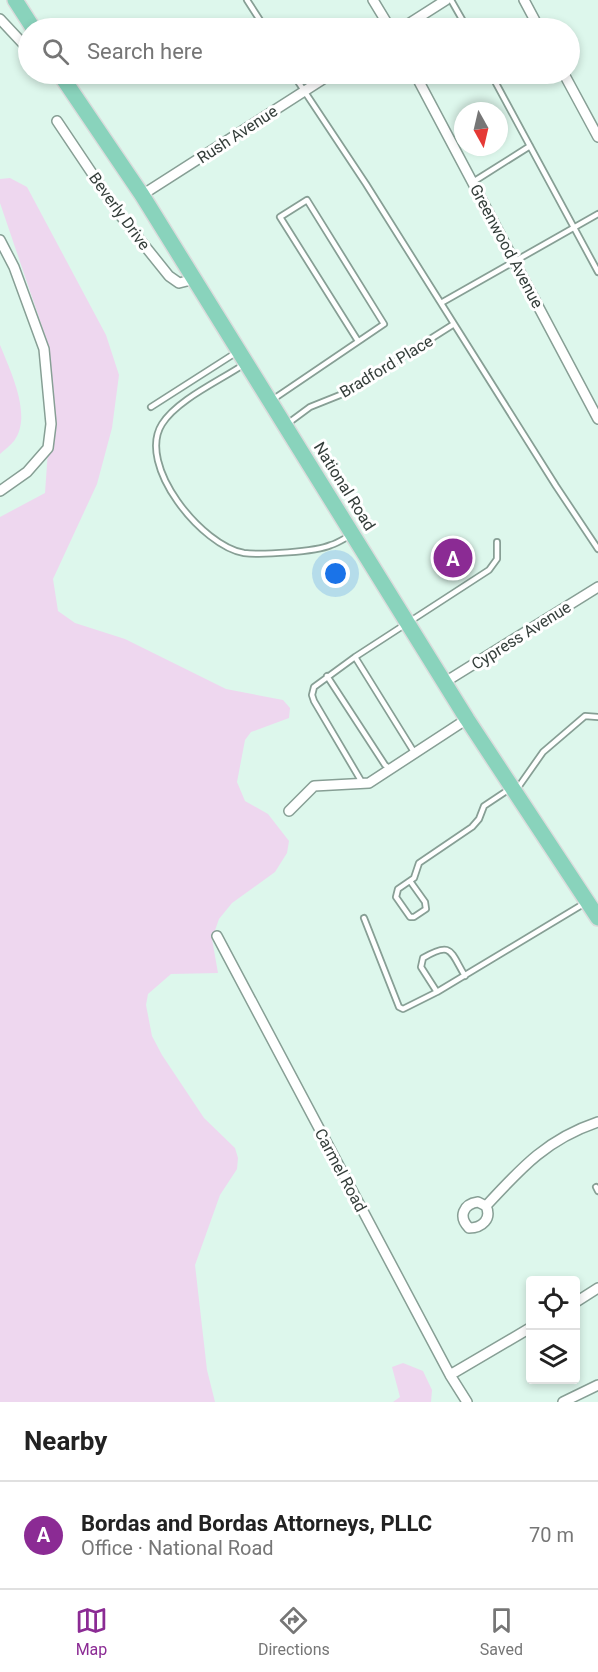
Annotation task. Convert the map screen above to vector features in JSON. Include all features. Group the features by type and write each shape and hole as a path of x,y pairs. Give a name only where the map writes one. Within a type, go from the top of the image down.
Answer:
{"main road":[{"path":"15,0 27,18"},
{"name":"National Road","path":"66,84 142,195 467,718 598,918"}],"street":[{"path":"373,0 384,18"},
{"path":"418,18 446,0"},
{"path":"524,0 534,18"},
{"path":"0,19 18,38"},
{"path":"62,84 76,99"},
{"name":"Rush Avenue","path":"142,195 315,84"},
{"name":"Greenwood Avenue","path":"420,84 598,419"},
{"path":"569,84 598,137"},
{"name":"Beverly Drive","path":"57,121 120,214 169,276 179,283 195,279"},
{"path":"0,240 14,267 44,350 51,424 48,448 27,472 0,491"},
{"name":"Cypress Avenue","path":"445,682 598,587"},
{"path":"289,811 314,786 369,783 467,718"},
{"name":"Carmel Road","path":"217,936 466,1402"},
{"path":"486,1206 521,1168 544,1149 563,1136 598,1122"},
{"path":"580,1299 598,1288"},
{"path":"450,1375 528,1330"},
{"path":"563,1402 598,1385"}],"lane":[{"path":"247,0 259,18"},
{"path":"451,0 461,18"},
{"path":"299,84 441,303 555,486 598,549"},
{"path":"496,84 598,272"},
{"path":"473,182 530,146"},
{"path":"271,400 384,324 307,200 280,217 358,341"},
{"path":"441,303 598,214"},
{"name":"Bradford Place","path":"286,424 310,407 345,393 454,324"},
{"path":"151,406 244,357"},
{"path":"244,357 172,410 160,426 155,446 165,480 182,507 214,540 244,553 300,551 330,546 354,533"},
{"path":"363,784 312,695 314,687 355,657 489,570 497,558 497,542"},
{"path":"355,657 414,752"},
{"path":"327,676 385,765 391,769"},
{"path":"410,881 425,902 426,909 414,917 410,917 396,897 398,889 414,878 419,863 472,827 479,819 484,806 514,789 543,752 585,716 598,717"},
{"path":"364,918 399,1006 403,1009 465,976 587,902"},
{"path":"437,992 421,967 423,958 445,948 450,951 465,976"}],"shaded area":[{"path":"10,178 27,187 106,335 119,375 112,428 97,484 53,579 58,611 75,623 125,639 226,689 283,700 290,708 289,718 251,732 245,740 237,782 245,801 268,814 289,841 287,853 275,872 232,903 219,919 212,939 218,973 171,974 148,994 146,1005 152,1036 162,1055 204,1118 235,1148 238,1158 237,1169 220,1195 195,1265 207,1370 215,1402 0,1402 0,517 45,493 52,393 49,347 0,203 0,179"},
{"path":"0,345 18,393 21,419 14,441 0,454"},
{"path":"403,1363 423,1371 432,1390 431,1402 393,1402 400,1397 392,1367"}],"place":[{"name":"Bordas and Bordas Attorneys, PLLC","path":"453,558"}]}
